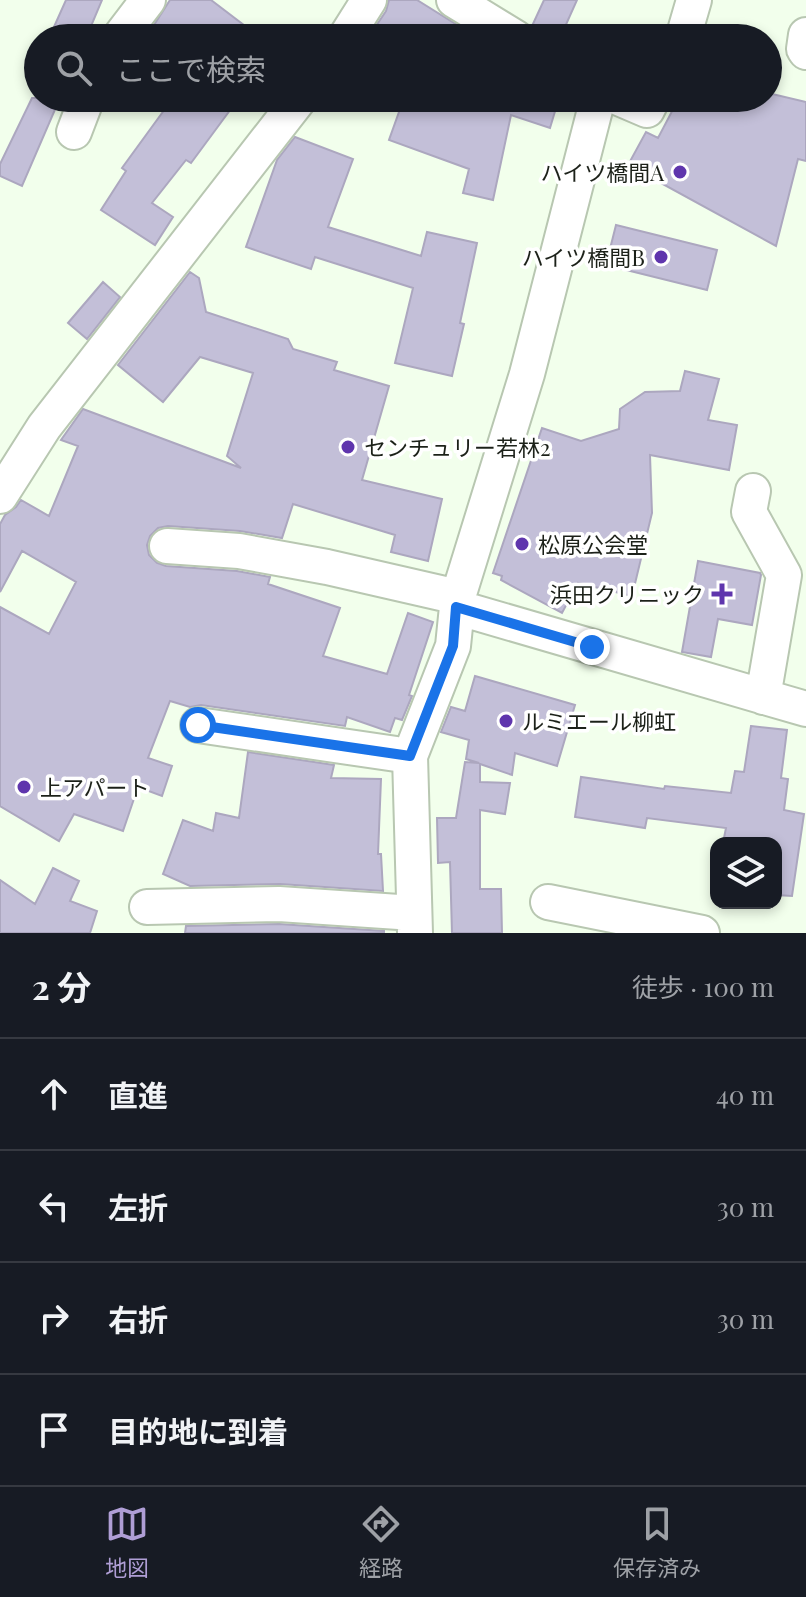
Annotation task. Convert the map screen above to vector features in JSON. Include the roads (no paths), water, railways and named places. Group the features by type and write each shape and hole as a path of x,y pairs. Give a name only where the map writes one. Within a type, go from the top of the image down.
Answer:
{"street":[{"path":"130,24 148,0"},
{"path":"354,24 369,0"},
{"path":"454,0 493,24"},
{"path":"687,24 694,0"},
{"path":"806,35 806,52"},
{"path":"74,132 82,112"},
{"path":"0,496 44,427 289,112"},
{"path":"147,907 279,904 415,923 410,756 453,646 457,602 527,374 594,112"},
{"path":"753,491 749,512 784,575 763,697"},
{"path":"167,546 253,554 457,602 806,709"},
{"path":"198,725 410,756"},
{"path":"548,902 702,933"}],"place":[{"name":"ハイツ橋間A","path":"680,172"},
{"name":"ハイツ橋間B","path":"661,257"},
{"name":"センチュリー若林2","path":"348,447"},
{"name":"松原公会堂","path":"522,544"},
{"name":"浜田クリニック","path":"722,594"},
{"name":"ルミエール柳虹","path":"506,721"},
{"name":"上アパート","path":"24,787"}]}
